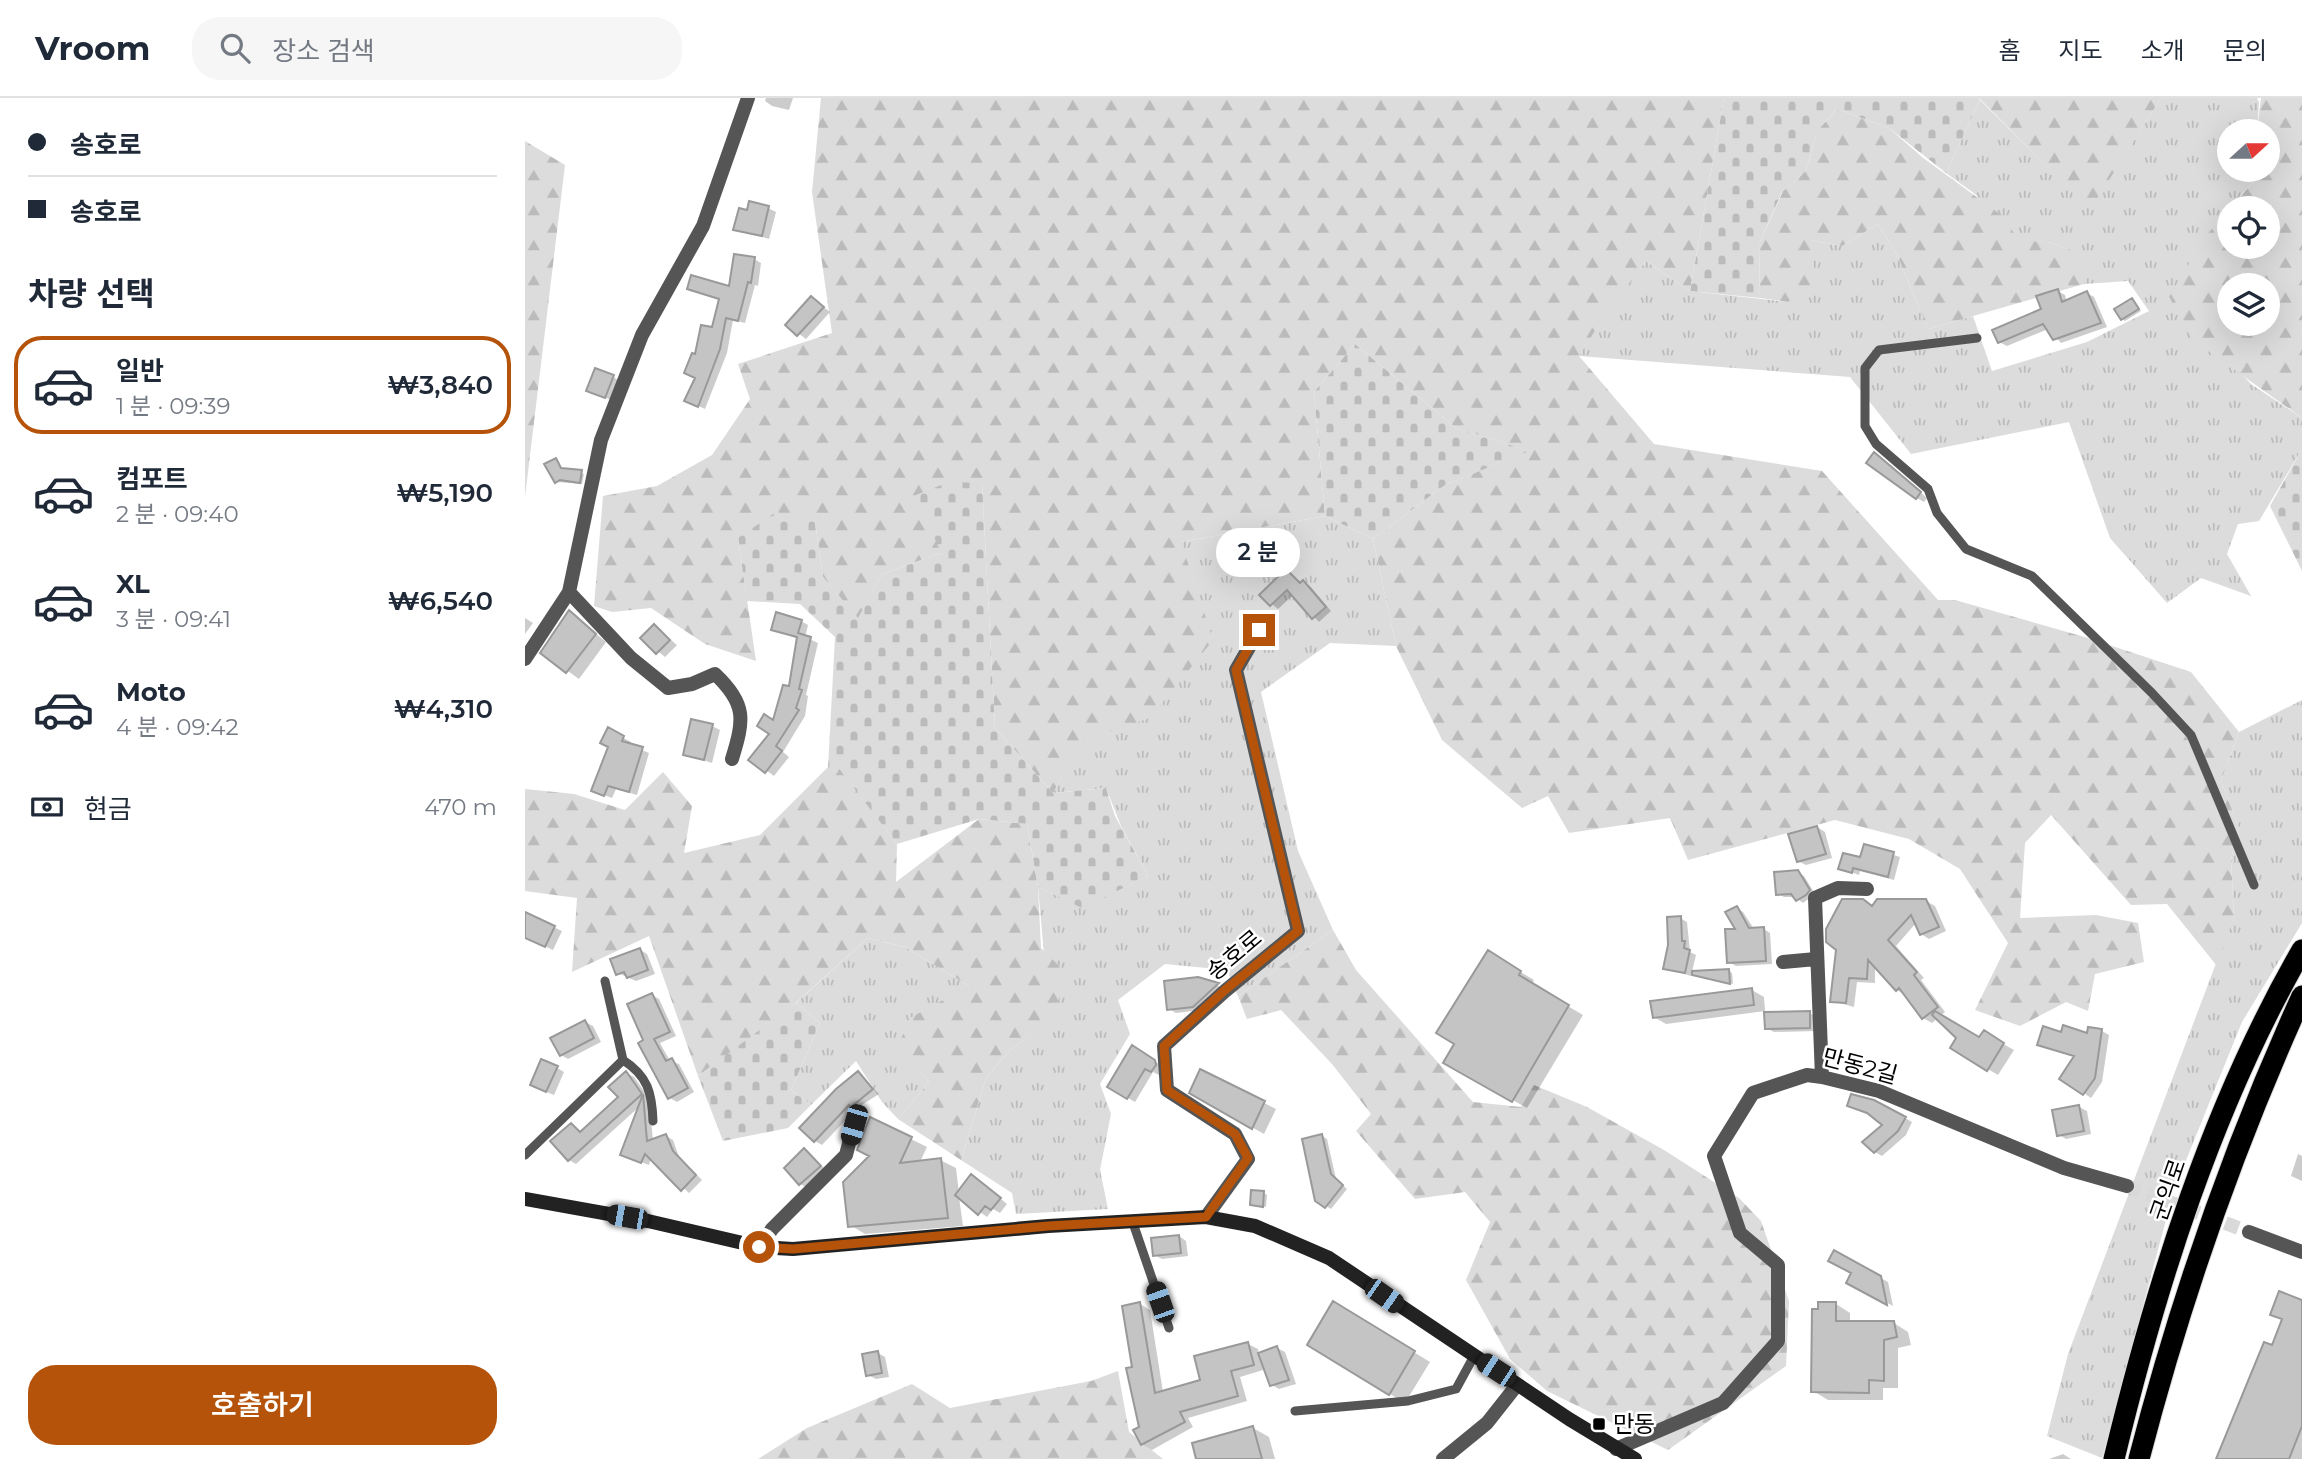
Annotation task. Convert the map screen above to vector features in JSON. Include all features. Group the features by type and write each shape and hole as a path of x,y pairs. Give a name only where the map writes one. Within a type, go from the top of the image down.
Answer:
{"highway":[{"name":"군익로","path":"2116,1453 2165,1278 2203,1167 2239,1076 2280,988 2302,950"},
{"path":"2140,1453 2192,1274 2265,1080 2302,996"}],"main road":[{"path":"525,1199 648,1221 759,1247 793,1249 1048,1226 1206,1217 1255,1226 1329,1258 1517,1385 1635,1459"}],"street":[{"path":"525,659 569,592 600,440 642,335 703,226 748,98"},
{"path":"569,592 631,658 668,688 692,684 715,674 733,691 739,705 742,728 732,759"},
{"name":"송호로","path":"1206,1217 1248,1158 1235,1134 1167,1090 1164,1046 1225,990 1298,931 1236,670 1259,630"},
{"path":"1822,1077 1815,898 1837,888 1867,889"},
{"path":"1783,961 1816,959"},
{"name":"만동2길","path":"1616,1449 1723,1403 1777,1341 1778,1265 1740,1233 1714,1156 1753,1093 1807,1075 1879,1091 2064,1168 2127,1186"},
{"path":"759,1247 772,1229 846,1155 854,1125"},
{"path":"2249,1232 2302,1252"},
{"path":"1443,1459 1487,1423 1517,1385"}],"lane":[{"path":"1977,338 1879,350 1865,368 1865,426 1876,444 1928,489 1937,513 1966,549 2032,576 2143,684 2191,735 2254,885"},
{"path":"605,981 624,1060 640,1070 652,1098 653,1121"},
{"path":"525,1155 624,1060"},
{"path":"1133,1223 1169,1328"},
{"path":"1295,1411 1408,1401 1455,1389 1473,1356"}],"green space":[{"path":"821,98 1724,98 1690,291 1646,261 1607,312 1579,356 1654,444 1822,471 1938,600 1955,600 2088,638 2191,672 2239,732 2221,781 2239,828 2231,859 2234,916 2217,966 2167,904 2131,905 2051,815 2025,843 2020,918 2096,915 2138,923 2144,962 2095,974 2088,1011 2066,1002 2020,1026 1975,1010 2008,943 1960,869 1909,839 1835,820 1688,860 1670,818 1569,833 1548,796 1522,808 1442,740 1396,646 1373,539 1445,485 1528,451 1456,428 1355,344 1314,392 1325,516 1181,542 1213,640 1150,718 1081,741 1053,793 995,728 982,483 941,553 882,574 858,619 823,577 815,522 738,538 756,661 705,644 651,608 612,612 594,606 603,496 657,486 712,455 750,399 738,364 832,333 812,192"},
{"path":"1724,98 1980,100 1946,173 1889,128 1837,109 1817,131 1806,171 1782,192 1759,244 1760,298 1690,291"},
{"path":"1979,98 2161,98 2090,210"},
{"path":"2161,98 2257,98 2258,119 2217,119 2217,182 2253,182 2240,196 2217,196 2217,226 2169,298 2251,384 2302,418 2302,449 2259,521 2238,524 2227,554 2251,596 2201,578 2167,603 2110,538 2069,422 1911,454 1850,377 1579,356 1606,312 1646,261 1690,291 1788,302 1810,240 1842,246 1878,224 1897,255 1928,329 1973,316 1992,371 2087,342 2149,311 2128,281 2084,284 2084,255 2048,242 2018,241 1975,194 1946,173 1980,100 2090,209"},
{"path":"2261,98 2302,98 2302,418 2194,341 2169,297 2204,238 2217,223 2217,259 2280,259 2280,196 2241,196 2253,182 2280,182 2280,119 2258,119"},
{"path":"1837,109 1889,128 1922,157 2004,217 2018,240 2048,242 2085,255 2084,284 1928,329 1897,255 1878,224 1842,246 1810,240 1816,283 1788,302 1760,298 1759,244 1783,191 1806,171 1817,131"},
{"path":"525,141 565,165 525,497"},
{"path":"1355,344 1456,428 1529,451 1445,485 1373,539 1325,516 1314,392"},
{"path":"2302,449 2302,571 2270,506"},
{"path":"949,482 982,483 995,728 1053,793 1106,788 1115,816 1148,876 1082,908 1038,887 1027,824 979,819 897,844 834,762 828,768 835,637 800,604 747,601 738,538 776,512 815,522 823,577 858,618 882,574 941,553 916,495"},
{"path":"1325,516 1373,539 1396,646 1330,643 1261,692 1298,851 1333,930 1238,996 1227,970 1165,964 1118,1000 1130,1034 1100,1084 1111,1114 1100,1170 1108,1209 1016,1214 1012,1193 961,1160 986,1078 1011,1049 1050,1021 1038,887 1082,907 1148,876 1121,826 1106,788 1053,793 1081,740 1150,717 1181,542"},
{"path":"2302,700 2302,923 2242,1022 2174,1190 2102,1458 2047,1436 2068,1354 2234,916 2231,859 2239,828 2221,781 2239,732"},
{"path":"834,761 897,844 896,882 979,819 1027,824 1038,887 1041,948 1068,975 1050,1022 1011,1049 986,1078 961,1160 898,1119 929,1082 898,1046 910,1018 969,986 905,947 868,938 780,1017 698,1076 649,936 572,972 577,898 525,891 525,789 574,794 625,810 663,772 692,806 684,853 760,835"},
{"path":"1333,930 1356,970 1473,1102 1521,1107 1534,1085 1587,1107 1664,1150 1739,1198 1761,1221 1789,1301 1786,1366 1668,1450 1547,1391 1510,1359 1466,1280 1490,1222 1465,1192 1415,1199 1356,1131 1371,1114 1332,1064 1281,1010 1247,1019 1238,996"},
{"path":"868,938 905,947 969,986 899,1046 929,1082 898,1119 882,1102 856,1061 811,1105 791,1090 820,1023 796,1003"},
{"path":"796,1003 820,1023 791,1090 811,1105 788,1128 723,1141 698,1076"},
{"path":"1118,1371 1129,1432 1163,1459 758,1459 807,1428 912,1384 950,1408 1091,1381"}],"building":[{"path":"749,201 769,206 762,236 733,230 739,208 747,210"},
{"path":"734,254 755,257 751,283 748,282 738,321 726,318 720,349 698,407 684,401 695,378 684,373 692,353 695,354 701,325 712,327 719,299 687,289 691,275 729,286"},
{"path":"2058,289 2062,302 2087,291 2101,323 2053,340 2043,324 1998,343 1992,330 2041,309 2036,296"},
{"path":"811,296 824,307 797,336 785,325"},
{"path":"2132,298 2139,309 2121,320 2114,309"},
{"path":"595,368 614,375 605,398 586,391"},
{"path":"1874,452 1921,492 1916,499 1866,463"},
{"path":"556,458 561,468 582,470 580,483 560,480 555,483 544,464"},
{"path":"1286,569 1300,583 1303,580 1326,607 1312,619 1287,590 1270,606 1259,595"},
{"path":"569,610 596,634 566,673 540,653"},
{"path":"776,612 802,620 798,633 811,637 799,689 802,690 796,708 799,710 776,746 782,751 765,773 748,760 769,734 757,726 764,714 773,720 783,685 789,686 797,637 771,630"},
{"path":"654,624 670,640 656,654 640,638"},
{"path":"691,719 713,724 704,760 683,755"},
{"path":"608,727 624,736 622,741 643,747 629,792 608,786 604,796 591,791 608,747 600,743"},
{"path":"1817,826 1826,854 1797,862 1788,834"},
{"path":"1864,844 1894,852 1888,877 1853,868 1852,873 1838,869 1843,853 1860,857"},
{"path":"1798,870 1810,890 1806,895 1796,901 1791,894 1776,895 1774,872"},
{"path":"1842,899 1863,899 1872,906 1877,899 1926,899 1939,927 1920,935 1911,915 1888,940 1917,972 1914,975 1938,1007 1922,1019 1899,988 1896,991 1868,960 1867,979 1849,978 1846,1003 1830,1002 1836,950 1826,942 1826,929"},
{"path":"1737,906 1749,928 1764,927 1766,961 1727,963 1725,929 1735,929 1725,912"},
{"path":"525,912 555,926 545,947 525,938"},
{"path":"1681,916 1682,941 1685,941 1684,948 1690,950 1685,973 1663,969 1668,945 1667,917"},
{"path":"640,948 648,970 627,978 624,972 616,975 610,959"},
{"path":"1488,950 1521,971 1519,975 1569,1005 1512,1102 1443,1063 1454,1044 1436,1033"},
{"path":"1729,969 1730,984 1692,975 1692,971"},
{"path":"1198,977 1219,983 1193,1007 1167,1010 1164,981"},
{"path":"1752,988 1754,1005 1653,1018 1650,1001"},
{"path":"652,993 670,1032 654,1039 666,1061 672,1058 688,1088 668,1099 638,1043 643,1040 627,1004"},
{"path":"1810,1011 1810,1028 1765,1029 1764,1012"},
{"path":"1935,1011 1979,1037 1984,1030 2004,1043 1987,1071 1950,1048 1956,1038 1932,1015"},
{"path":"585,1020 594,1038 560,1056 550,1038"},
{"path":"2063,1025 2087,1033 2088,1027 2102,1029 2095,1078 2083,1095 2059,1079 2074,1056 2037,1045 2043,1026 2061,1032"},
{"path":"1132,1045 1155,1060 1156,1065 1151,1072 1145,1069 1127,1099 1107,1087"},
{"path":"541,1059 558,1066 546,1092 530,1085"},
{"path":"1200,1069 1265,1101 1252,1129 1189,1093"},
{"path":"626,1071 642,1094 568,1161 550,1141 571,1123 580,1132 618,1097 608,1087"},
{"path":"858,1071 873,1089 851,1107 849,1105 814,1142 799,1128 836,1089"},
{"path":"643,1094 647,1141 666,1134 673,1151 696,1175 681,1191 645,1154 641,1163 620,1155"},
{"path":"1851,1094 1874,1100 1906,1117 1898,1131 1874,1153 1862,1142 1882,1125 1867,1113 1847,1106"},
{"path":"2079,1105 2084,1131 2057,1136 2052,1110"},
{"path":"870,1117 912,1137 900,1163 941,1158 948,1218 848,1227 843,1182 869,1156 857,1150"},
{"path":"1322,1134 1331,1174 1343,1185 1325,1208 1315,1201 1302,1139"},
{"path":"804,1148 821,1166 799,1185 784,1168"},
{"path":"971,1174 1001,1198 991,1210 985,1206 978,1215 955,1195"},
{"path":"1251,1190 1264,1191 1263,1207 1250,1205"},
{"path":"1179,1235 1181,1253 1153,1256 1151,1238"},
{"path":"1834,1250 1881,1276 1887,1305 1846,1283 1851,1273 1828,1261"},
{"path":"2279,1291 2302,1300 2302,1426 2289,1459 2216,1459 2264,1342 2272,1345 2282,1319 2270,1315"},
{"path":"1333,1301 1415,1351 1389,1395 1307,1345"},
{"path":"1140,1302 1155,1393 1200,1380 1194,1356 1248,1342 1254,1365 1231,1371 1238,1396 1180,1412 1185,1422 1141,1445 1133,1430 1139,1427 1126,1368 1132,1367 1122,1306"},
{"path":"1818,1302 1836,1302 1836,1321 1894,1321 1897,1337 1884,1340 1884,1381 1869,1380 1869,1393 1811,1392 1812,1309 1818,1309"},
{"path":"1277,1346 1289,1380 1270,1386 1258,1353"},
{"path":"878,1351 882,1373 866,1376 862,1354"},
{"path":"1253,1426 1262,1459 1196,1459 1192,1443"}],"tunnel":[{"path":"2127,1186 2249,1232"}],"place":[{"name":"만동","path":"1599,1424"}],"route":[{"path":"759,1247 793,1249 1048,1226 1206,1217 1248,1158 1235,1134 1167,1090 1164,1046 1225,990 1298,931 1236,670 1259,630"}]}
